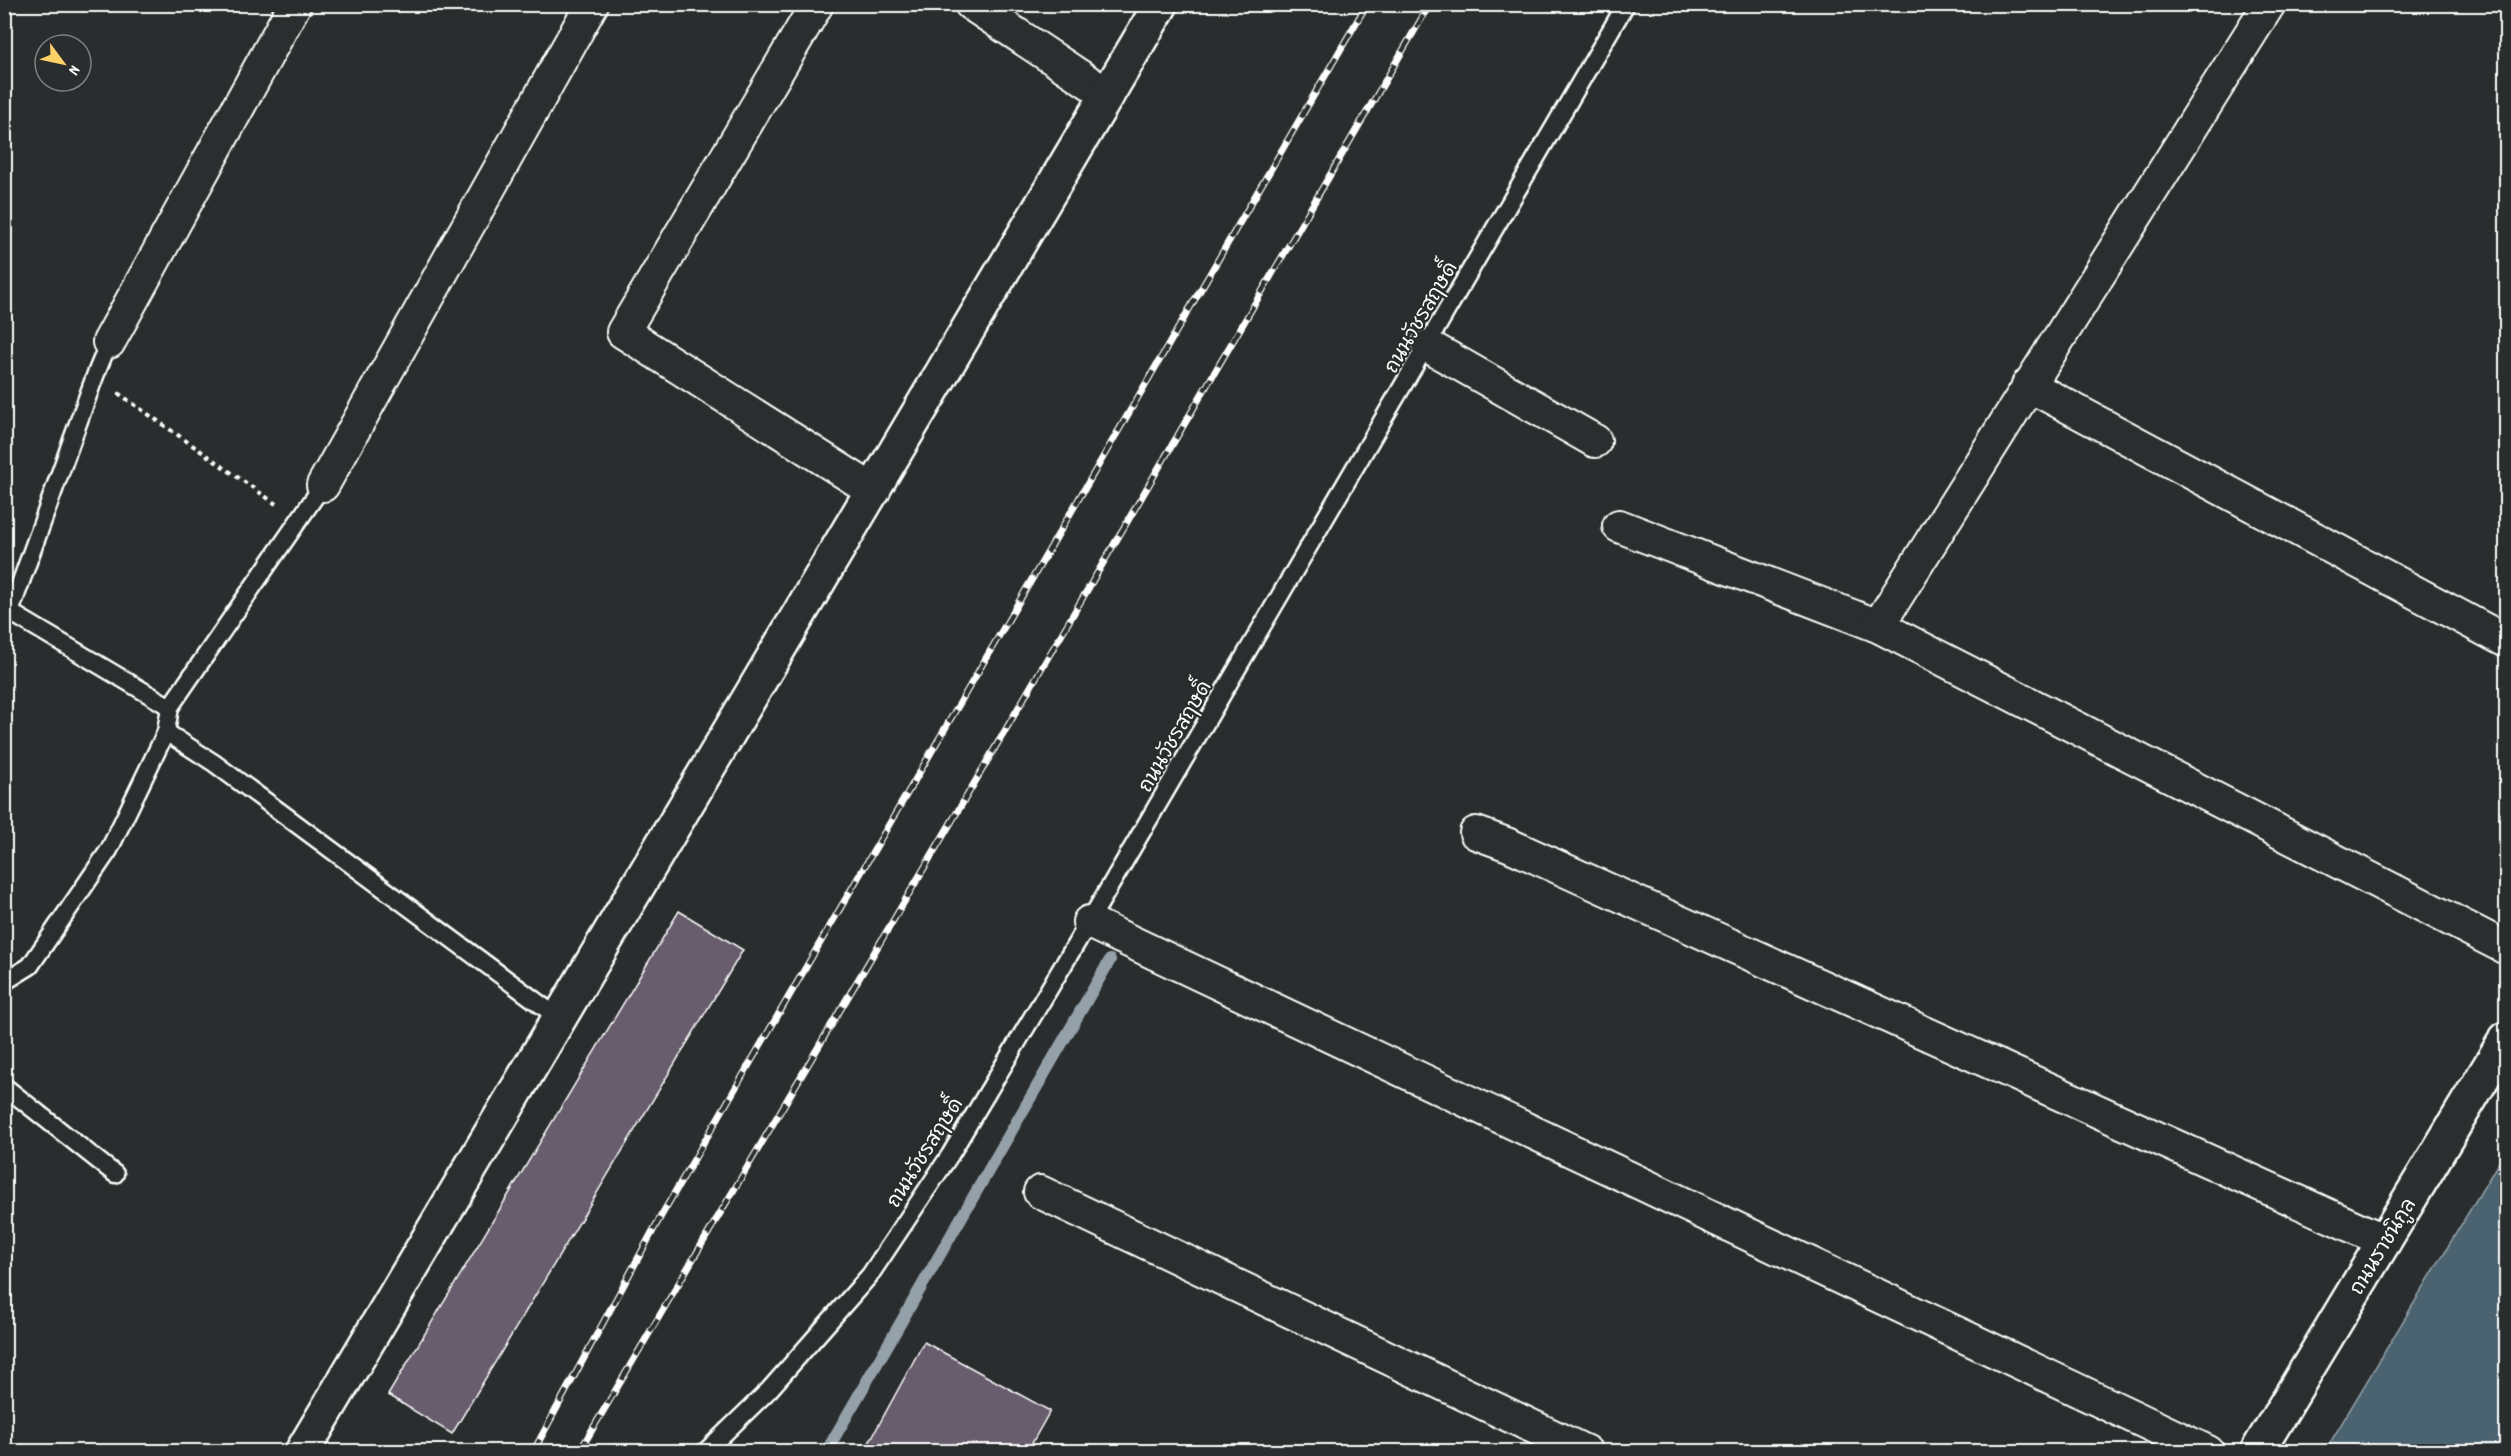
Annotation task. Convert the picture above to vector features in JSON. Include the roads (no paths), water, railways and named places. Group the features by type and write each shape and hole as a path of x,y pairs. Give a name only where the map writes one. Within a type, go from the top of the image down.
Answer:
{"street":[{"path":"109,342 295,4"},
{"path":"322,485 592,4"},
{"path":"816,4 623,332 874,491"},
{"path":"971,4 1108,95"},
{"path":"302,1452 1161,4"},
{"path":"1878,626 2269,4"},
{"path":"1428,346 1595,441"},
{"path":"2028,385 2506,640"},
{"path":"1619,526 1878,626 2506,948"},
{"path":"1476,833 1509,845 2385,1241"},
{"path":"1089,922 2208,1452"},
{"name":"ถนนราชนิกูล","path":"2257,1452 2506,1039"},
{"path":"1040,1192 1586,1452"}],"lane":[{"name":"ถนนวัชรสฤษดิ์","path":"705,1452 769,1390 870,1275 950,1155 1428,346 1626,4"},
{"path":"109,342 94,376 7,615 170,707"},
{"path":"4,982 30,966 109,850 166,732 170,707 322,485"},
{"path":"166,732 214,763 560,1019"},
{"path":"4,1086 115,1173"}],"water":[{"path":"2506,1150 2506,1451 2325,1451"}],"waterway":[{"path":"826,1452 1110,960"}],"railway":[{"path":"533,1452 661,1216 1367,4"},
{"path":"579,1452 975,782 1430,4"}]}
